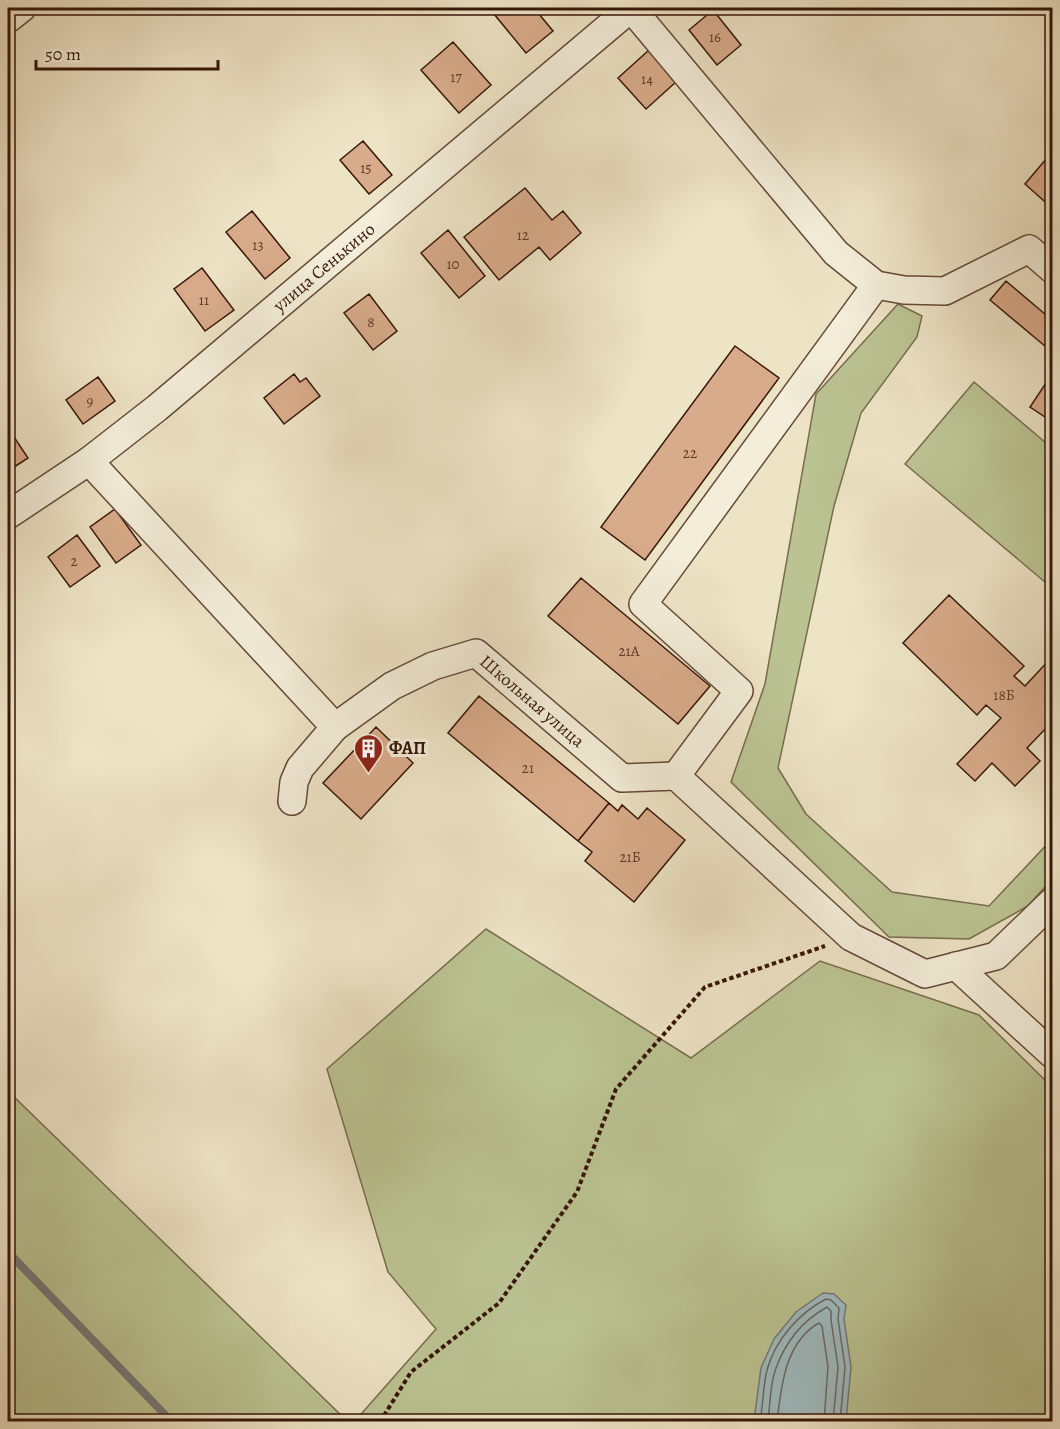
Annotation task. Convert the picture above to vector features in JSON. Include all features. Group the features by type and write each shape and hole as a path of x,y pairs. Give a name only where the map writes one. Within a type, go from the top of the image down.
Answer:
{"street":[{"path":"8,19 22,8"},
{"path":"631,8 836,253 876,285 904,290 945,291 1029,249 1053,270"},
{"name":"улица Сенькино","path":"8,515 90,461 157,408 631,8"},
{"path":"876,285 643,604 739,691 676,776 851,937 926,974 996,956 1053,902"},
{"path":"90,461 334,727 300,768 294,782 292,801"},
{"name":"Школьная улица","path":"334,727 392,686 433,666 476,653 622,778 676,776"},
{"path":"956,966 1053,1054"}],"path":[{"path":"380,1422 411,1372 499,1303 577,1192 616,1089 705,987 851,937"}],"green space":[{"path":"898,304 922,316 917,337 861,413 834,506 778,768 806,814 892,892 989,906 1052,839 1052,879 1028,906 969,939 889,937 731,782 765,684 816,394"},
{"path":"974,382 1052,448 1052,588 905,464"},
{"path":"486,929 691,1058 820,961 979,1015 1052,1087 1052,1421 355,1421 436,1329 388,1272 327,1069"},
{"path":"8,1091 347,1421 8,1421"}],"water":[{"path":"823,1293 834,1294 846,1305 844,1319 851,1367 846,1421 754,1421 761,1368 774,1339 796,1312"}],"building":[{"path":"489,8 534,8 553,31 526,53"},
{"path":"713,10 741,45 717,65 689,30"},
{"path":"453,42 491,85 459,113 421,70"},
{"path":"649,50 677,81 646,109 618,78"},
{"path":"363,141 392,175 369,194 340,160"},
{"path":"1052,152 1052,208 1025,184"},
{"path":"525,188 552,220 563,211 581,233 550,260 539,247 499,280 464,237"},
{"path":"252,211 290,258 265,279 226,232"},
{"path":"448,230 485,276 459,298 421,253"},
{"path":"202,268 234,310 205,331 174,289"},
{"path":"1006,281 1052,320 1052,352 990,300"},
{"path":"369,294 397,331 373,350 344,313"},
{"path":"735,346 779,378 645,560 601,527"},
{"path":"294,374 300,382 306,378 320,396 284,424 264,398"},
{"path":"1052,374 1052,419 1051,421 1030,407"},
{"path":"98,377 115,401 83,424 66,400"},
{"path":"10,431 28,458 8,471 8,433"},
{"path":"115,509 141,545 116,563 90,527"},
{"path":"77,535 100,566 70,587 48,557"},
{"path":"581,578 710,686 678,724 548,616"},
{"path":"949,595 1024,666 1014,676 1025,686 1052,657 1052,722 1027,748 1040,761 1015,786 992,763 975,781 957,764 1001,718 986,705 977,715 903,643"},
{"path":"479,696 609,803 578,841 448,733"},
{"name":"ФАП","path":"376,727 413,763 361,819 323,783"},
{"path":"609,803 618,811 622,805 638,819 647,808 685,840 634,902 585,861 592,852 578,841"}],"waterway":[{"path":"8,1252 172,1422"}],"place":[{"name":"ФАП","path":"368,774"}]}
